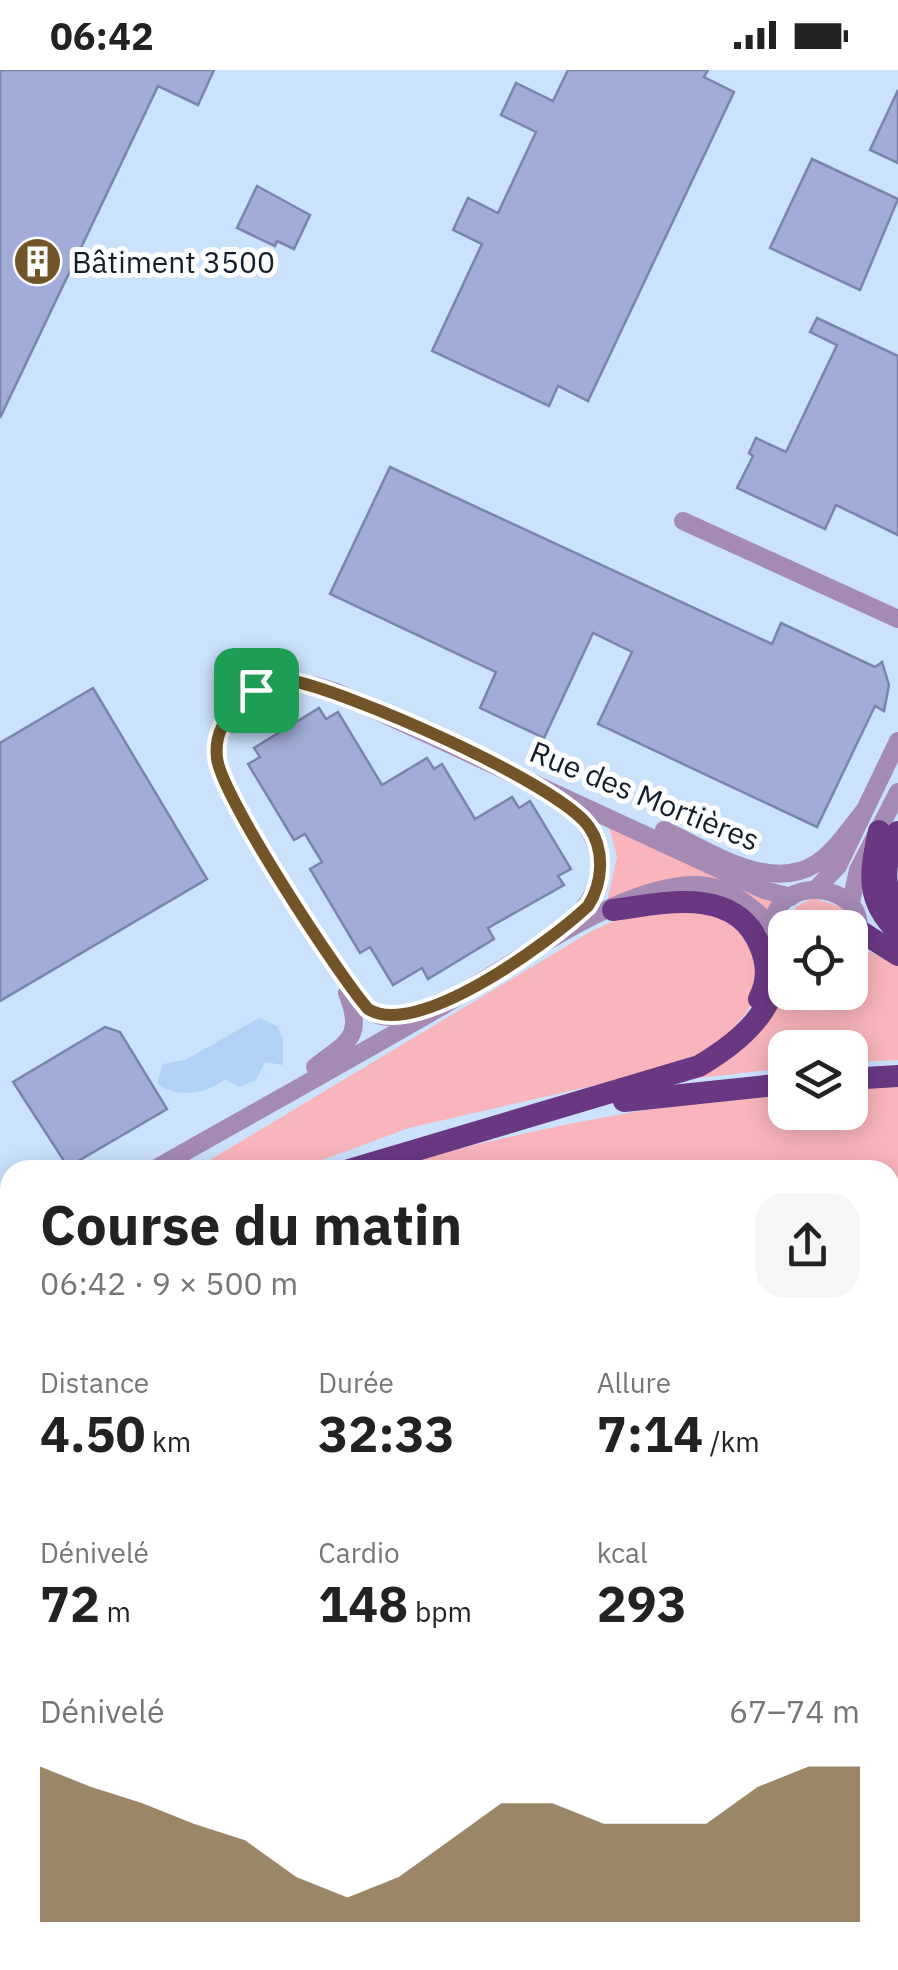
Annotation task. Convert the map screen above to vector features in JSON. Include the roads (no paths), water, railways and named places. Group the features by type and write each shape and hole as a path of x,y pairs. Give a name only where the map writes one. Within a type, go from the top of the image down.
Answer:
{"main road":[{"path":"889,831 886,888 898,910"},
{"path":"889,831 870,873 872,898 898,932"},
{"path":"613,910 698,901 726,910 752,931 763,952 766,976 752,1016 731,1047"},
{"path":"868,936 898,956"},
{"path":"381,1160 485,1127 572,1107 699,1066 731,1047 768,1006"},
{"path":"868,1078 898,1076"},
{"path":"572,1107 768,1086"}],"street":[{"path":"683,521 898,619"},
{"name":"Rue des Mortières","path":"335,966 226,784 217,760 218,740 229,716 256,690 288,680 315,684 764,890 792,896"},
{"path":"785,910 792,896 818,887 838,866 898,741"},
{"name":"Rue des Mortières","path":"501,768 554,782 750,868 778,874 815,864 864,811"},
{"path":"853,910 850,902 858,870 889,831 898,792"},
{"path":"170,1160 443,1006 542,942 588,906 599,884 600,868 588,824 551,793"},
{"path":"542,942 660,889 711,886 752,906 768,921"},
{"path":"818,887 830,889 850,902"},
{"path":"335,966 362,1002 380,1016 443,1006"},
{"path":"286,1094 348,1042 354,1030 356,1016 335,966"}],"place":[{"name":"Bâtiment 3500","path":"37,261"}]}
